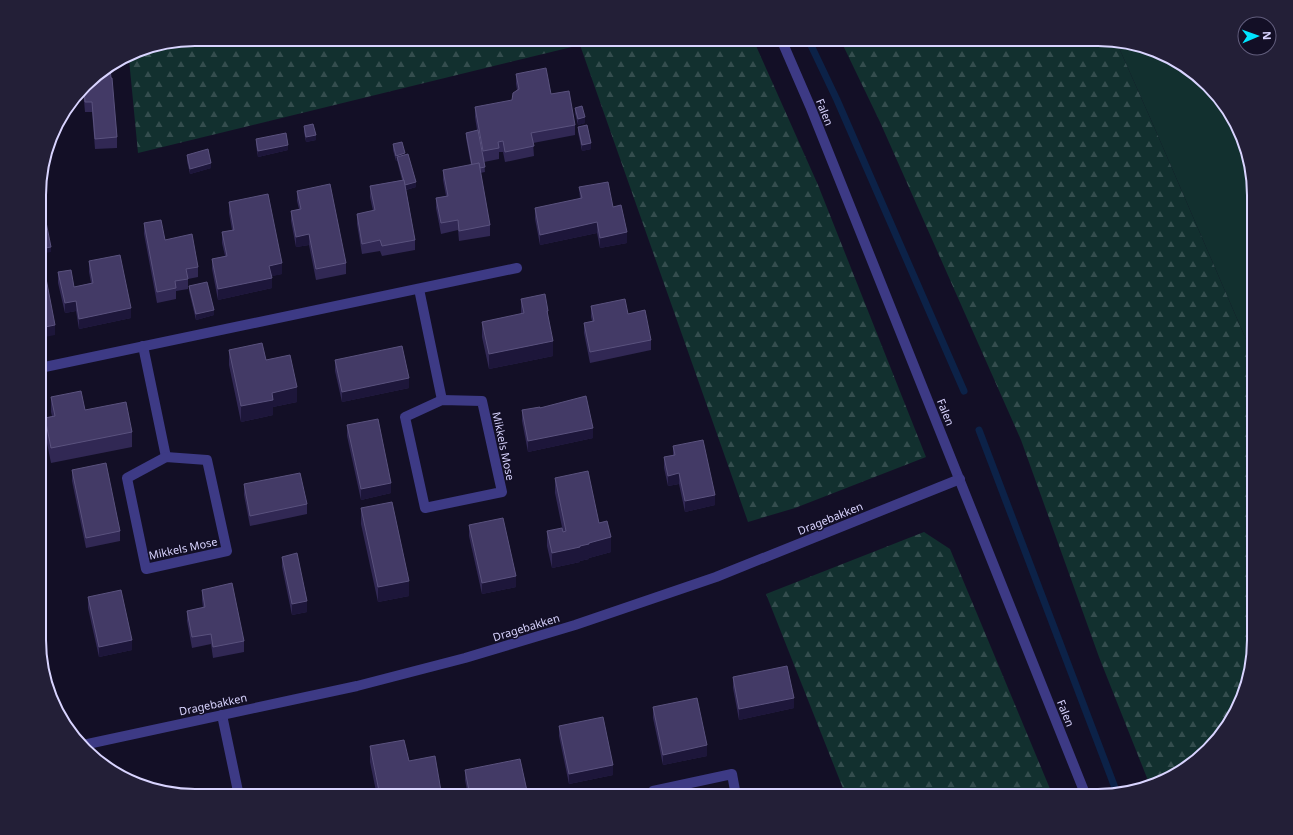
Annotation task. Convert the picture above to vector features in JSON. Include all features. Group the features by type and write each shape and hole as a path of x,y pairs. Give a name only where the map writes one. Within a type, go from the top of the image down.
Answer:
{"street":[{"name":"Falen","path":"784,46 810,106 1083,789"},
{"path":"46,367 517,268"},
{"path":"419,289 442,400"},
{"path":"143,346 166,457"},
{"name":"Mikkels Mose","path":"442,400 482,401 502,492 425,508 406,417 442,400"},
{"name":"Mikkels Mose","path":"166,457 207,460 227,551 146,569 127,478 166,457"},
{"name":"Dragebakken","path":"89,744 358,686 465,658 575,625 716,577 960,479"},
{"path":"222,715 238,789"},
{"path":"662,789 732,774 735,789"}],"green space":[{"path":"185,46 576,46 138,153 129,61 146,54"},
{"path":"580,46 756,46 818,185 926,457 795,508 748,522"},
{"path":"843,46 1119,47 1247,342 1247,650 1242,679 1232,706 1222,723 1210,738 1181,764 1155,778 1148,780 1099,657 1021,440 880,122"},
{"path":"1119,47 1155,57 1173,66 1189,77 1216,104 1227,120 1236,138 1242,156 1247,185 1247,342"},
{"path":"170,48 146,55 156,51"},
{"path":"924,532 950,549 1050,789 843,789 766,594"}],"building":[{"path":"546,68 551,94 569,91 575,125 531,133 534,146 505,152 503,141 498,142 499,148 483,151 475,107 512,100 513,93 519,89 516,74"},
{"path":"110,72 117,137 95,139 92,102 85,102 84,96"},
{"path":"582,106 585,117 578,119 575,108"},
{"path":"313,124 316,135 306,137 304,126"},
{"path":"587,125 591,143 582,145 578,127"},
{"path":"478,130 485,167 480,168 479,163 472,165 466,133"},
{"path":"286,133 288,145 258,151 256,139"},
{"path":"402,142 405,153 396,156 393,144"},
{"path":"208,149 211,163 190,169 187,155"},
{"path":"408,154 416,182 405,185 397,157"},
{"path":"479,163 490,225 459,231 458,220 441,223 436,198 448,196 443,170"},
{"path":"404,180 415,240 382,246 380,240 362,244 357,214 375,210 370,186"},
{"path":"608,182 613,207 621,205 627,232 600,238 597,222 540,235 535,208 582,198 579,187"},
{"path":"330,184 346,263 316,269 309,234 296,237 291,211 301,209 297,191"},
{"path":"268,194 282,263 269,266 272,278 218,289 212,259 227,256 222,232 234,230 229,202"},
{"path":"161,220 165,240 192,234 198,267 186,269 188,279 175,281 176,288 157,292 144,223"},
{"path":"46,222 51,247 46,248"},
{"path":"120,255 131,308 79,319 76,301 65,303 58,272 71,270 74,287 93,283 89,261"},
{"path":"46,278 55,325 46,327"},
{"path":"207,282 214,310 196,314 189,286"},
{"path":"545,294 553,341 489,354 482,322 524,313 521,299"},
{"path":"625,299 628,314 645,310 651,340 590,352 584,323 594,321 591,306"},
{"path":"262,343 266,360 290,355 297,387 272,393 273,400 241,406 229,350"},
{"path":"402,346 409,378 342,392 335,360"},
{"path":"81,391 85,410 126,402 132,432 51,448 46,418 55,416 51,397"},
{"path":"586,396 593,428 528,441 522,410 540,408"},
{"path":"378,419 391,483 361,489 347,425"},
{"path":"703,440 715,495 685,501 679,473 668,476 664,457 675,455 673,446"},
{"path":"106,463 120,531 86,538 72,470"},
{"path":"588,471 599,523 607,521 611,537 580,547 552,553 547,531 562,528 563,532 566,531 555,478"},
{"path":"300,473 307,504 250,516 244,484"},
{"path":"392,502 409,581 378,587 361,508"},
{"path":"503,518 516,576 482,583 469,525"},
{"path":"297,553 307,601 292,604 282,557"},
{"path":"232,583 244,641 213,647 211,634 192,637 187,611 205,607 202,590"},
{"path":"121,590 132,640 99,647 88,597"},
{"path":"787,666 794,698 739,709 733,677"},
{"path":"697,698 707,745 663,755 653,707"},
{"path":"603,717 613,765 569,774 559,726"},
{"path":"404,740 409,761 435,756 441,789 379,789 370,746"},
{"path":"520,759 527,789 469,789 465,770"}],"waterway":[{"path":"811,46 837,100 964,391"},
{"path":"979,430 1115,788"}]}
